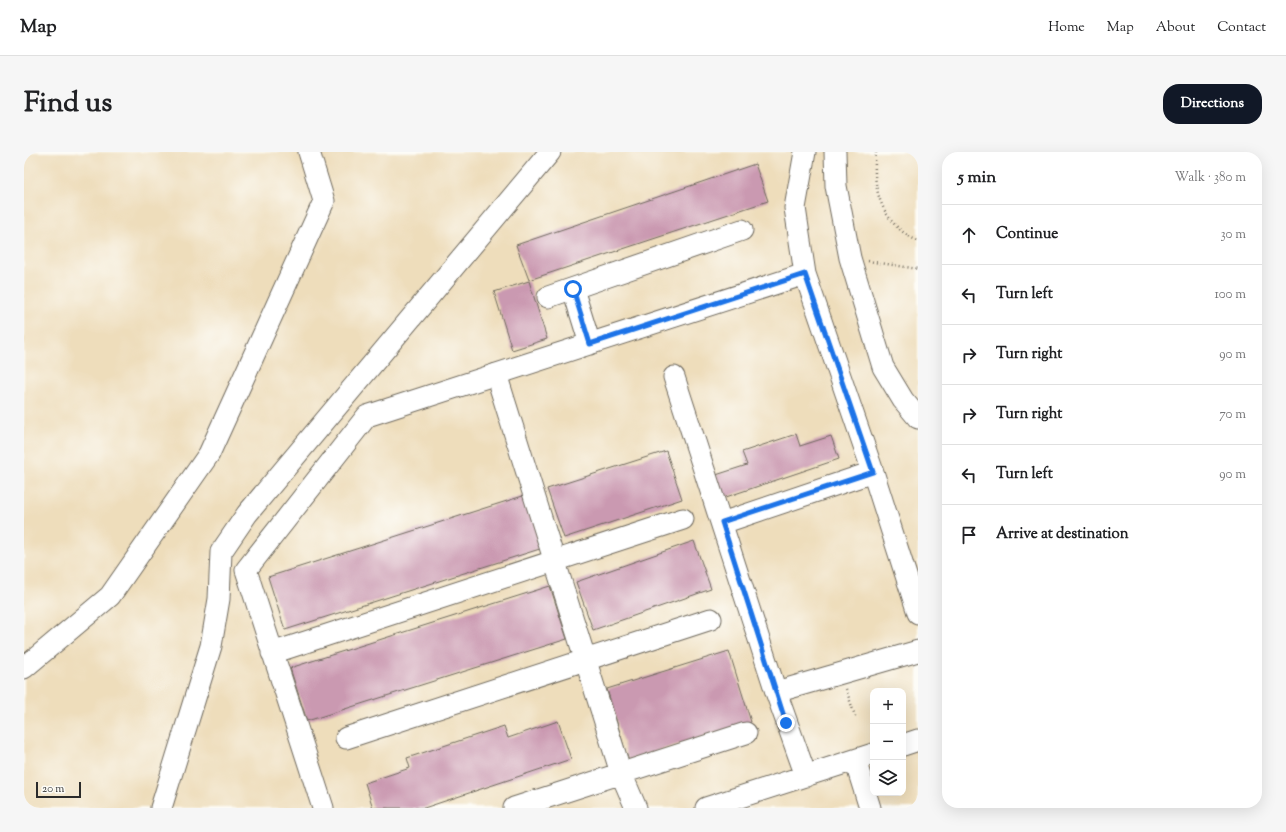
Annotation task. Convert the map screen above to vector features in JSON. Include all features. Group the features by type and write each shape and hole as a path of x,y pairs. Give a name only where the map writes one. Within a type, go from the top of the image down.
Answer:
{"street":[{"path":"24,668 110,596 209,454 324,201 309,152"},
{"path":"160,808 211,646 219,600 221,552 247,514 550,152"},
{"path":"805,152 796,208 805,274 873,472 918,613"},
{"path":"835,152 836,186 850,258 883,367 903,400 918,418"},
{"path":"548,297 742,230"},
{"path":"323,808 246,570 368,416 805,274"},
{"path":"573,289 590,344"},
{"path":"496,374 621,773 636,808"},
{"path":"674,377 776,692 806,776"},
{"path":"722,522 873,472"},
{"path":"272,653 683,519"},
{"path":"346,738 711,619"},
{"path":"776,692 918,651"},
{"path":"514,808 746,733"},
{"path":"906,744 918,740"},
{"path":"706,808 864,757 870,808"}],"path":[{"path":"876,152 874,170 879,198 890,220 909,237 918,241"},
{"path":"850,258 918,269"},
{"path":"840,673 856,719"}],"building":[{"path":"755,164 768,201 529,280 516,245"},
{"path":"529,281 547,339 512,350 494,292"},
{"path":"796,434 800,446 831,436 839,459 723,498 716,475 747,465 742,452"},
{"path":"666,451 682,499 564,538 547,489"},
{"path":"529,494 546,547 285,630 268,577"},
{"path":"694,541 711,589 593,630 576,582"},
{"path":"550,586 567,639 307,721 290,668"},
{"path":"729,651 751,722 628,760 607,689"},
{"path":"558,721 571,759 424,808 373,808 365,783 410,768 407,758 504,726 508,738"}],"route":[{"path":"573,289 582,323 590,344 805,274 873,472 722,522 786,723"}]}
